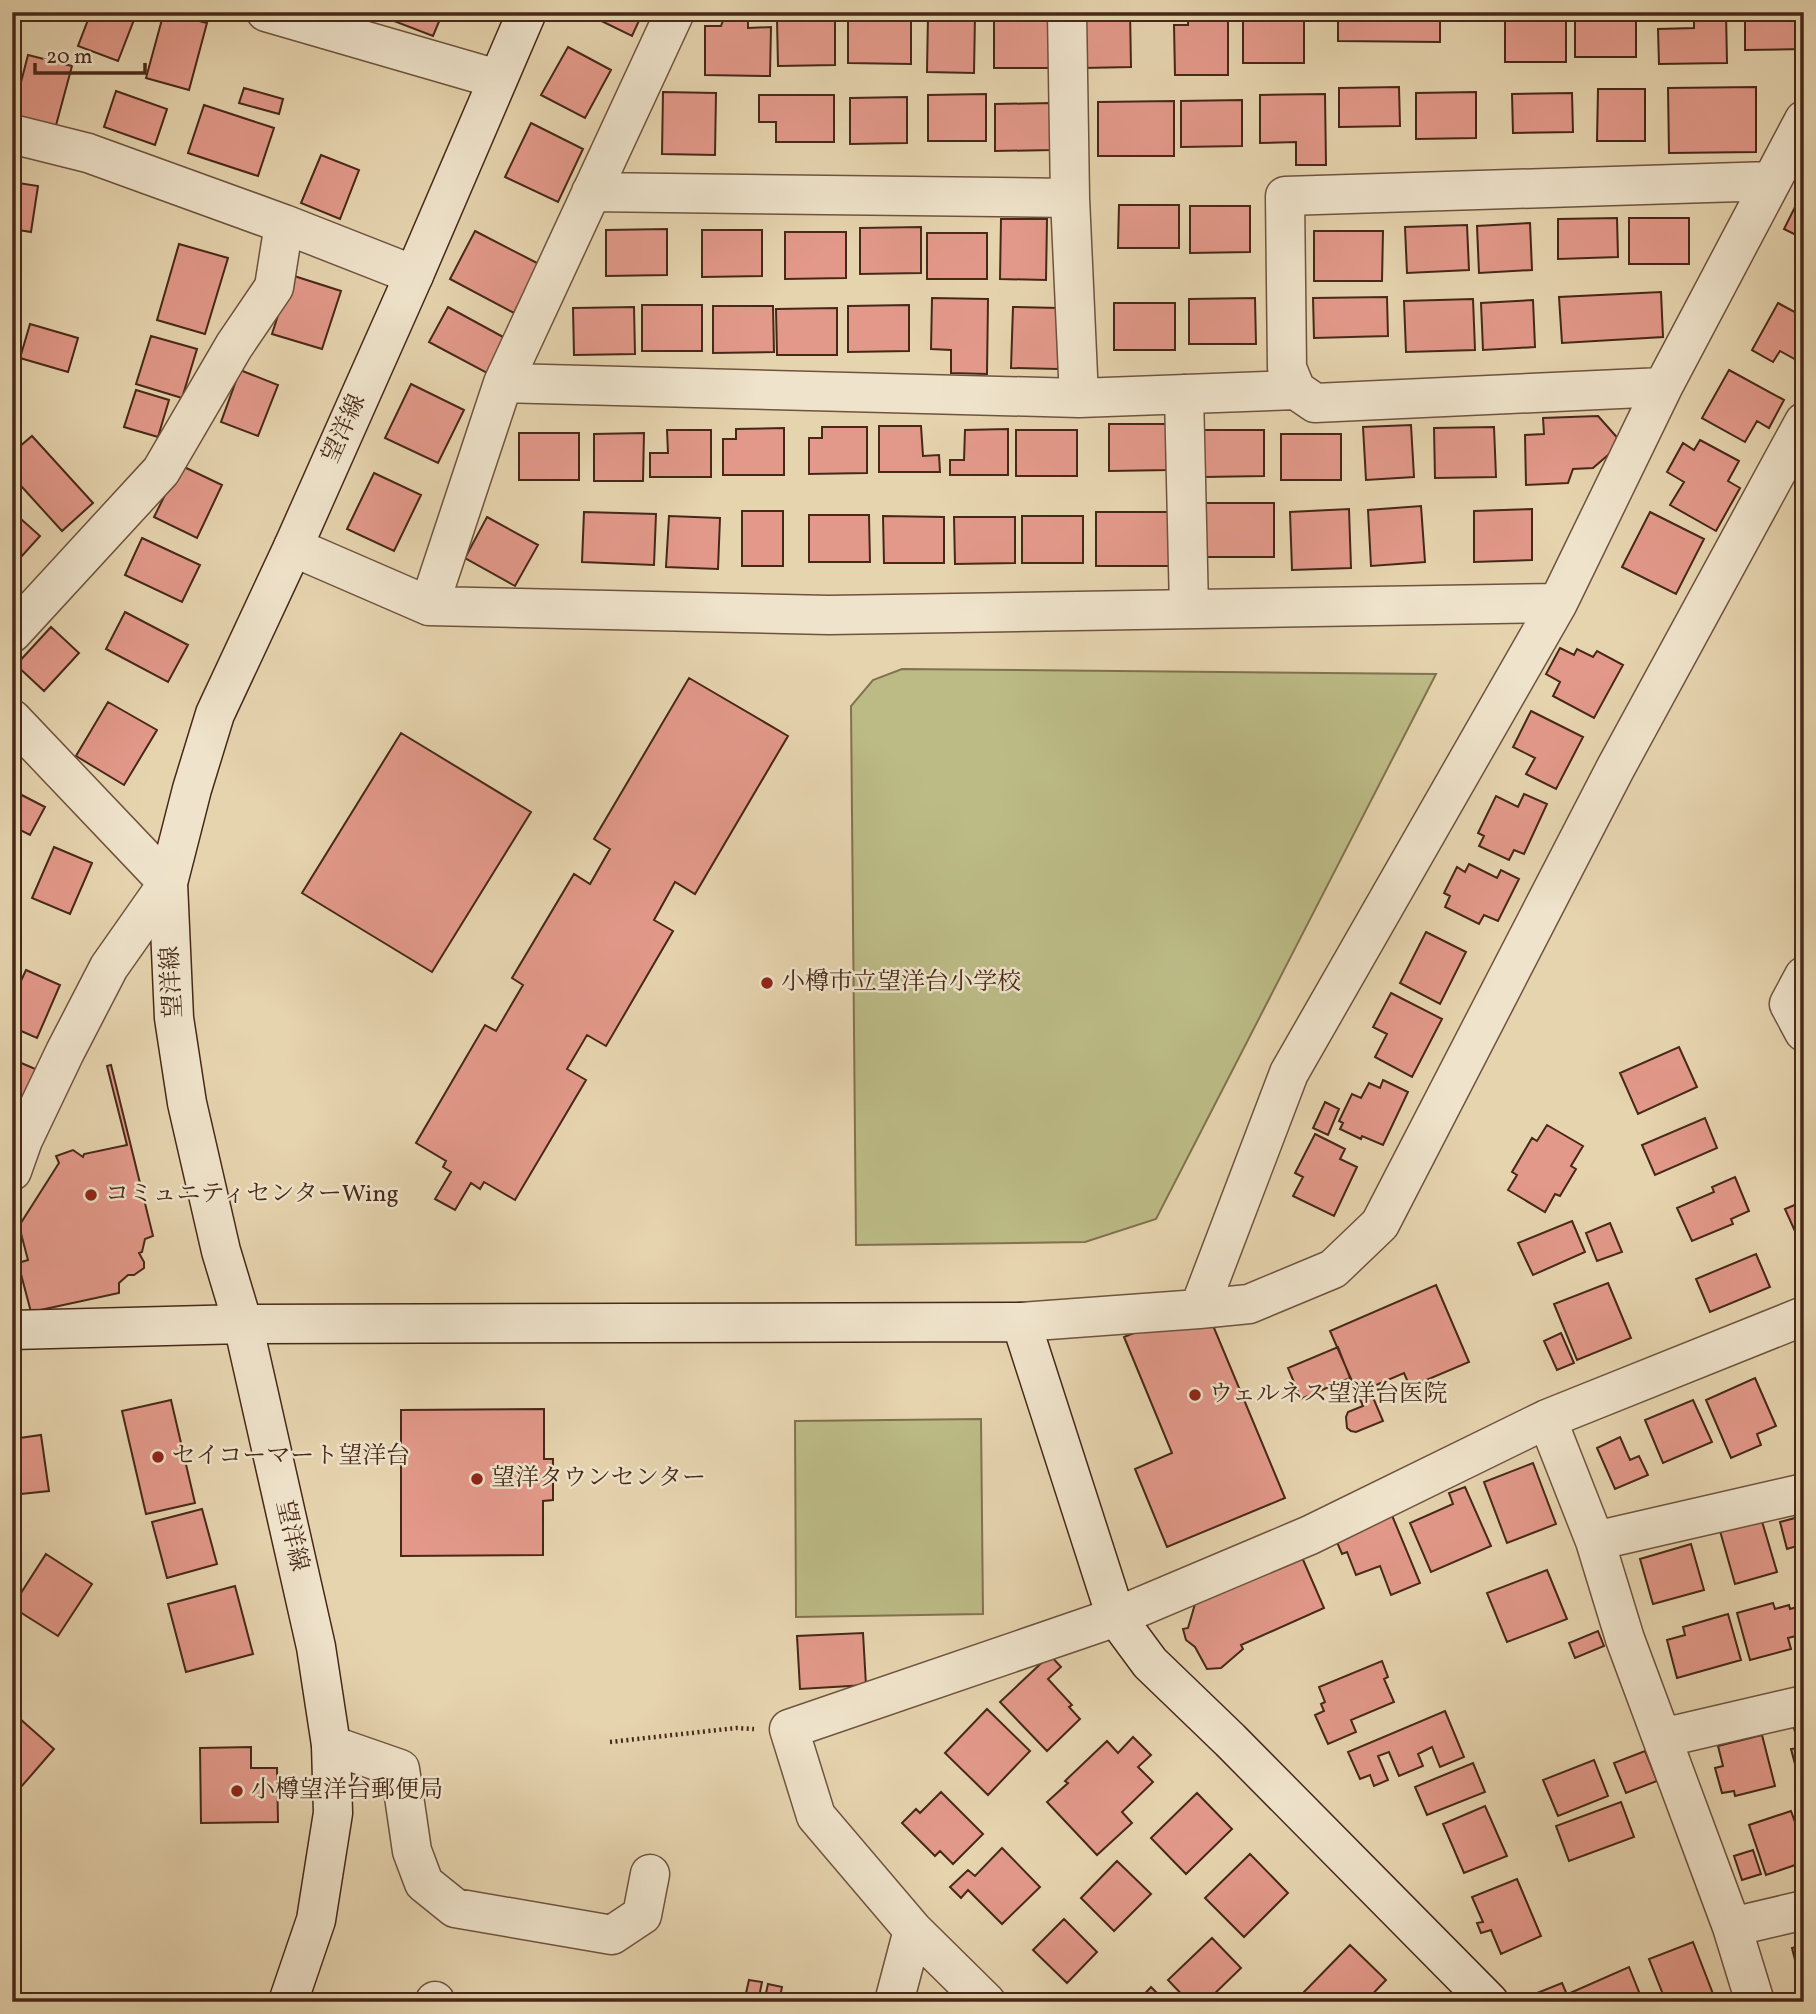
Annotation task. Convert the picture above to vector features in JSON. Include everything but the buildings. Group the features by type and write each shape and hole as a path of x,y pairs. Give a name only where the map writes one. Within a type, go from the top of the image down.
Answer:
{"street":[{"path":"266,12 497,79"},
{"name":"望洋線","path":"288,2002 316,1920 332,1813 331,1745 316,1647 243,1324 221,1251 187,1103 174,1018 168,883 215,714 414,275 527,12"},
{"path":"429,606 503,383 675,12"},
{"path":"1066,12 1070,198 1079,398"},
{"path":"1199,1310 1289,1073 1558,603 1663,387 1804,120"},
{"path":"12,134 88,153 414,275"},
{"path":"1296,390 1287,368 1285,196 1772,181"},
{"path":"591,192 1070,198"},
{"path":"12,633 160,471 234,346 274,287 284,225"},
{"path":"503,383 1079,398 1296,390 1315,402 1663,387"},
{"path":"1184,394 1189,609"},
{"path":"12,1330 243,1324 1021,1322 1249,1304 1333,1269 1380,1224 1615,769 1804,422"},
{"path":"293,547 429,606 830,615 1558,603"},
{"path":"12,719 168,883 109,967 23,1140 12,1171"},
{"path":"1804,976 1790,1004 1804,1032"},
{"path":"986,2002 913,1930 816,1816 789,1729 1116,1617 1310,1535 1547,1419 1804,1316"},
{"path":"1021,1322 1116,1617 1150,1664 1230,1740 1489,2002"},
{"path":"1547,1419 1595,1541 1625,1639 1732,1927 1755,2002"},
{"path":"1595,1541 1804,1493"},
{"path":"1662,1738 1804,1705"},
{"path":"331,1745 400,1769 412,1852 424,1884 455,1908 612,1935 642,1915 650,1874"},
{"path":"1732,1927 1804,1910"},
{"path":"894,2002 913,1930"}],"path":[{"path":"610,1742 736,1728 789,1729"}],"shaded area":[{"path":"902,669 1436,674 1156,1219 1085,1242 856,1245 851,706 873,680"},
{"path":"981,1419 983,1614 796,1617 795,1421"}],"place":[{"name":"小樽市立望洋台小学校","path":"767,983"},
{"name":"コミュニティセンターWing","path":"91,1195"},
{"name":"ウェルネス望洋台医院","path":"1195,1395"},
{"name":"セイコーマート望洋台","path":"158,1457"},
{"name":"望洋タウンセンター","path":"477,1479"},
{"name":"小樽望洋台郵便局","path":"237,1791"}]}
